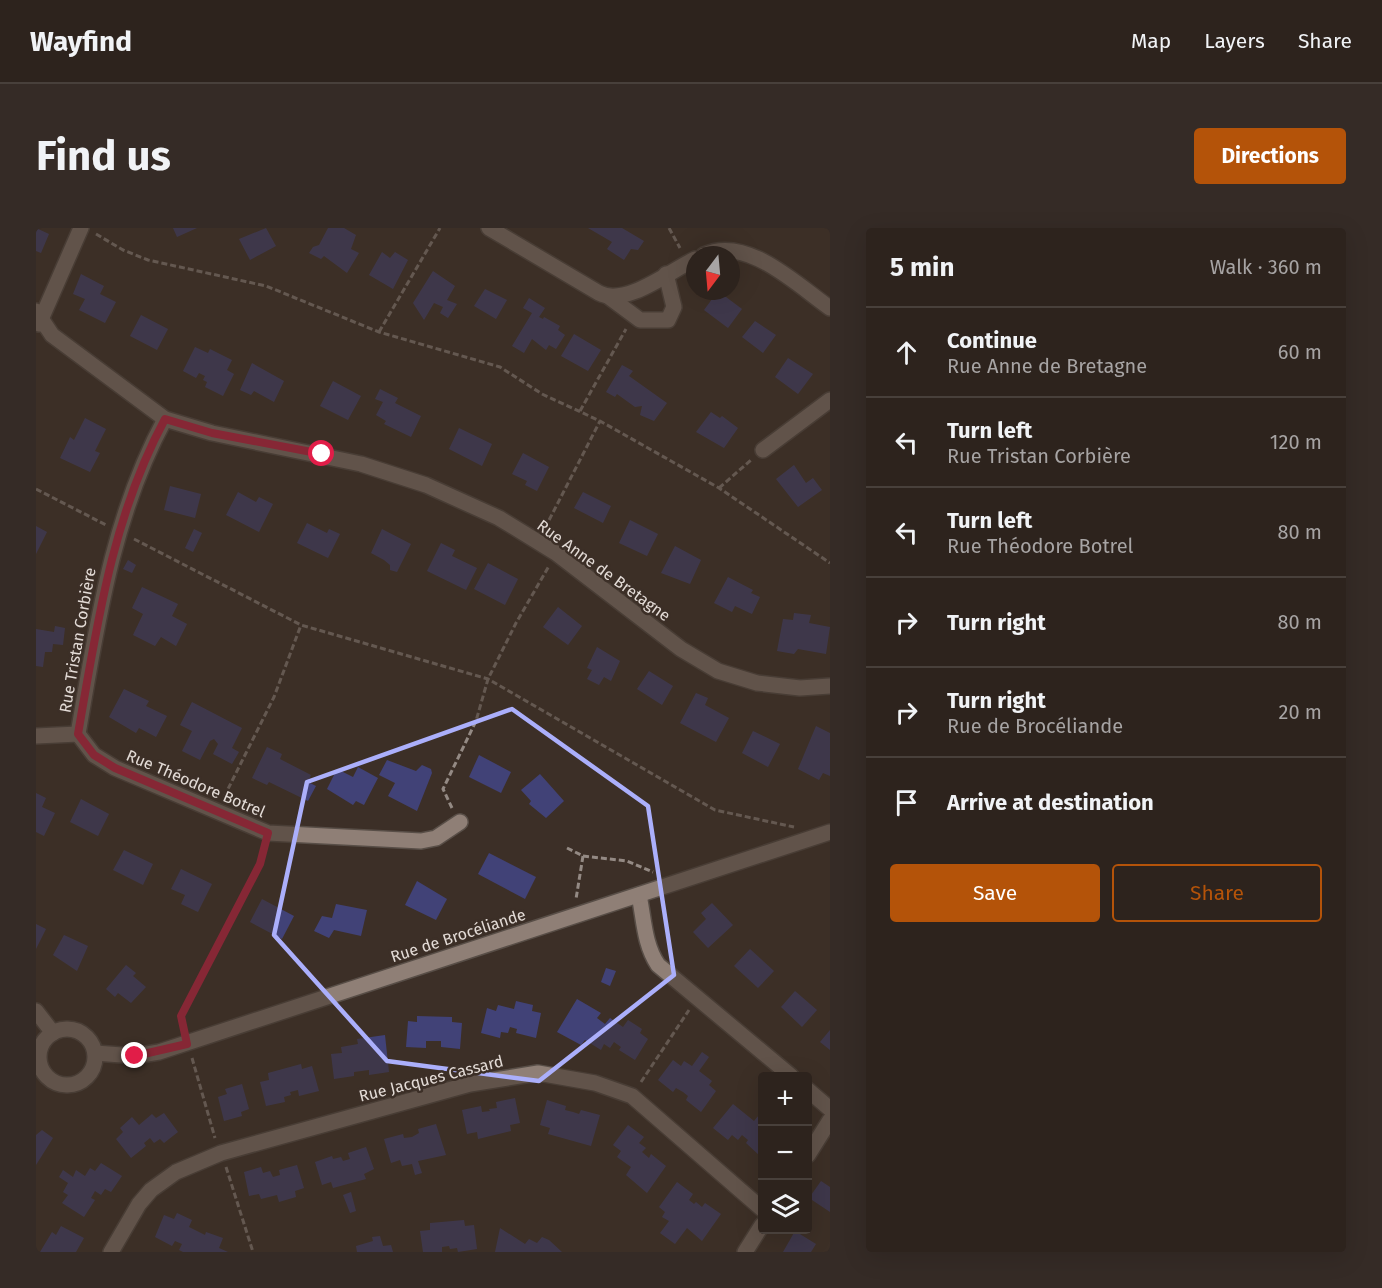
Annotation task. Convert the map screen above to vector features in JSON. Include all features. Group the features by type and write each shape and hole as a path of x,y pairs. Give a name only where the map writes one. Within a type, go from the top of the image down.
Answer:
{"street":[{"path":"38,320 81,228"},
{"path":"489,228 609,297 640,320 668,320 674,308 666,274"},
{"path":"740,251 753,255 830,308"},
{"path":"609,297 625,296 686,264"},
{"name":"Rue Anne de Bretagne","path":"38,320 51,335 165,419 212,433 333,457 426,485 481,509 556,553 681,649 718,671 768,684 800,688 830,686"},
{"path":"763,450 830,400"},
{"name":"Rue Tristan Corbière","path":"78,734 103,590 118,531 153,441 165,419"},
{"path":"36,736 78,734"},
{"name":"Rue Théodore Botrel","path":"78,734 94,755 109,765 268,833 421,841 436,838 460,822"},
{"name":"Rue de Brocéliande","path":"94,1053 146,1055 187,1044 830,832"},
{"path":"639,895 651,955 658,965 785,1072"},
{"path":"36,1011 53,1033"},
{"path":"68,1029 83,1034 93,1046 94,1053 91,1072 76,1083 42,1082 39,1055 46,1038 53,1033 68,1029"},
{"name":"Rue Jacques Cassard","path":"112,1252 139,1204 151,1190 176,1172 221,1153 504,1076 538,1073 574,1077 632,1096 758,1206"},
{"path":"812,1094 830,1109"},
{"path":"812,1147 830,1120"},
{"path":"745,1252 758,1231"}],"path":[{"path":"97,228 96,234 123,250 148,260 266,286 379,332 500,367 542,394 600,421 719,488 830,563"},
{"path":"379,332 440,228"},
{"path":"669,228 686,254"},
{"path":"580,411 627,326 640,320"},
{"path":"460,822 443,789 476,721 488,680 516,623 556,553 544,530 600,421"},
{"path":"719,488 763,450"},
{"path":"36,489 301,625 488,680 715,810 801,828"},
{"path":"217,812 274,697 301,625"},
{"path":"187,1044 181,1016 260,864 268,833"},
{"path":"567,848 583,856 627,861 652,871 672,884"},
{"path":"576,901 583,856"},
{"path":"632,1096 697,997"}],"highlighted area":[{"path":"512,709 648,806 674,975 539,1081 387,1061 274,935 307,782"}],"building":[{"path":"36,228 49,234 41,253 36,251"},
{"path":"173,228 197,228 177,237"},
{"path":"266,228 276,246 250,260 239,239"},
{"path":"328,228 344,228 356,235 351,249 359,253 347,273 324,256 321,259 309,253 313,247 319,245"},
{"path":"588,228 622,228 644,241 638,250 631,249 624,260 607,249 612,242"},
{"path":"382,252 390,258 395,252 408,260 393,289 369,275"},
{"path":"433,271 455,286 447,300 457,304 448,318 440,313 443,307 434,303 424,320 413,303"},
{"path":"81,274 104,286 100,294 116,302 105,323 79,310 85,299 73,294"},
{"path":"485,289 507,300 496,319 474,306"},
{"path":"529,298 545,308 539,317 543,319 544,317 560,326 558,330 565,335 556,349 549,345 546,350 532,339 524,353 512,346 532,313 523,308"},
{"path":"711,300 730,300 742,309 728,328 704,310"},
{"path":"141,315 168,329 157,350 130,336"},
{"path":"755,321 776,335 763,353 742,337"},
{"path":"574,334 601,350 588,371 561,356"},
{"path":"195,347 208,353 210,349 232,360 227,370 234,374 223,396 205,387 207,382 203,380 205,376 199,373 196,378 183,371"},
{"path":"788,358 813,374 798,394 775,377"},
{"path":"252,363 284,381 274,402 254,391 251,395 240,390"},
{"path":"622,365 633,371 629,376 667,403 654,421 640,415 642,406 635,407 617,394 615,397 606,392"},
{"path":"333,381 361,396 348,420 320,406"},
{"path":"380,389 398,398 395,403 421,416 411,437 384,424 386,421 376,415 383,402 375,399"},
{"path":"711,412 720,418 722,416 738,428 724,448 696,432"},
{"path":"85,418 106,429 95,451 100,453 90,472 60,458 70,437 74,440"},
{"path":"459,428 492,444 482,466 449,449"},
{"path":"523,453 549,467 537,491 525,485 527,481 512,474"},
{"path":"794,465 806,483 813,478 822,490 798,507 776,479"},
{"path":"170,486 201,494 195,518 164,510"},
{"path":"238,492 256,502 259,497 273,504 259,532 226,515"},
{"path":"583,492 611,506 603,523 574,508"},
{"path":"630,520 658,534 647,556 619,543"},
{"path":"307,523 327,533 329,529 340,534 328,558 297,543"},
{"path":"36,526 47,532 36,554"},
{"path":"194,529 202,533 193,552 185,548"},
{"path":"382,529 411,544 397,572 390,570 390,565 371,553"},
{"path":"441,543 455,550 452,556 477,568 466,590 427,571"},
{"path":"675,546 701,560 690,584 661,573"},
{"path":"128,560 136,565 132,573 123,569"},
{"path":"488,563 518,579 505,605 474,589"},
{"path":"728,577 753,590 751,593 760,597 752,614 735,606 732,612 714,603"},
{"path":"142,587 178,604 172,616 187,624 176,646 161,637 155,646 133,635 143,614 132,608"},
{"path":"558,607 582,626 568,645 543,627"},
{"path":"794,613 811,615 809,623 830,627 826,654 798,649 794,654 777,651 783,619 793,620"},
{"path":"55,626 65,628 63,645 53,644 52,652 45,652 43,667 36,666 36,629 54,632"},
{"path":"597,647 620,661 611,681 604,677 599,685 587,679 592,670 587,668"},
{"path":"649,671 673,686 662,705 637,689"},
{"path":"124,689 149,701 146,706 167,716 156,737 139,728 136,733 109,717"},
{"path":"696,693 708,698 705,705 729,718 716,742 680,723"},
{"path":"192,702 242,728 232,748 239,752 232,764 213,754 218,744 214,739 210,741 200,760 182,751 192,731 180,725"},
{"path":"816,726 830,733 830,776 823,773 819,780 798,769"},
{"path":"753,731 780,744 768,767 742,753"},
{"path":"267,747 282,754 280,759 311,775 308,782 316,786 308,801 269,782 267,785 252,778"},
{"path":"479,755 511,772 501,793 469,777"},
{"path":"387,760 416,771 422,765 431,769 432,773 417,811 388,796 395,783 379,775"},
{"path":"358,767 378,778 364,805 356,801 353,805 327,789 337,769 353,777"},
{"path":"540,774 564,801 546,818 529,804 531,801 521,790"},
{"path":"36,793 46,798 42,807 55,813 44,836 36,832"},
{"path":"81,799 109,814 98,836 70,822"},
{"path":"124,850 153,864 143,885 113,870"},
{"path":"489,853 536,877 525,899 478,874"},
{"path":"181,869 212,884 198,912 181,904 185,895 171,889"},
{"path":"417,881 447,899 436,920 405,905"},
{"path":"262,899 294,916 282,939 250,922"},
{"path":"712,903 733,925 708,948 693,932 706,919 701,913"},
{"path":"336,904 367,910 361,936 334,930 329,938 314,931 322,916 332,918"},
{"path":"36,924 46,929 36,949"},
{"path":"64,935 88,946 77,971 53,955"},
{"path":"750,949 774,971 758,988 734,966"},
{"path":"126,965 136,973 133,976 146,987 131,1003 118,993 115,997 106,989"},
{"path":"606,968 616,971 610,986 601,982"},
{"path":"795,991 817,1010 802,1027 781,1007"},
{"path":"577,999 601,1013 597,1018 605,1024 610,1018 623,1027 628,1020 642,1029 640,1033 648,1039 635,1060 619,1050 621,1047 614,1042 610,1048 604,1044 601,1050 585,1040 581,1045 557,1032"},
{"path":"516,1001 533,1005 532,1011 541,1013 536,1038 516,1033 517,1029 510,1027 508,1033 501,1032 500,1038 481,1033 487,1008 496,1011 498,1005 514,1009"},
{"path":"417,1016 452,1017 452,1022 462,1023 460,1049 441,1047 441,1041 426,1041 426,1048 406,1047 408,1021 417,1022"},
{"path":"830,1030 830,1050 820,1042"},
{"path":"385,1035 389,1072 369,1075 369,1070 354,1072 354,1076 334,1079 331,1054 342,1053 341,1047 358,1044 357,1039"},
{"path":"702,1052 709,1057 699,1071 712,1081 709,1085 716,1091 701,1112 686,1100 688,1096 683,1092 676,1088 673,1092 658,1080 673,1060 681,1066 684,1061 692,1066"},
{"path":"301,1064 302,1069 312,1066 319,1091 299,1096 298,1090 290,1092 291,1095 284,1097 285,1102 266,1106 260,1082 269,1080 268,1073"},
{"path":"242,1084 249,1109 241,1112 242,1116 224,1121 218,1097 227,1094 225,1089"},
{"path":"515,1098 520,1123 510,1125 511,1131 478,1139 477,1132 467,1134 462,1110 481,1106 482,1112 490,1111 489,1109 497,1108 496,1102"},
{"path":"547,1100 566,1106 565,1110 579,1114 581,1110 600,1115 591,1146 548,1134 550,1128 540,1125"},
{"path":"733,1104 754,1121 758,1116 758,1154 746,1143 748,1140 742,1135 738,1140 732,1135 728,1140 713,1128"},
{"path":"164,1113 178,1132 164,1143 160,1139 154,1143 150,1138 144,1143 146,1146 131,1158 116,1139 123,1132 120,1128 132,1117 139,1125 152,1114 156,1118"},
{"path":"436,1124 446,1155 418,1161 422,1173 415,1175 412,1164 402,1166 400,1160 391,1163 384,1139 403,1134 404,1138 412,1137 419,1133 418,1129"},
{"path":"628,1125 644,1137 639,1143 646,1148 642,1152 649,1158 651,1154 666,1166 647,1193 626,1175 631,1167 617,1157 621,1151 613,1145"},
{"path":"42,1130 53,1138 36,1165 36,1135"},
{"path":"366,1147 374,1169 364,1174 366,1179 333,1188 331,1182 322,1185 315,1162 332,1156 333,1159 341,1157 343,1161 350,1159 348,1153"},
{"path":"101,1163 122,1176 111,1192 105,1189 101,1195 95,1191 91,1198 95,1200 84,1217 62,1203 68,1195 63,1192 68,1183 59,1177 63,1170 73,1177 76,1170 85,1176 90,1168 95,1171"},
{"path":"297,1165 304,1188 295,1191 296,1197 279,1202 277,1195 261,1199 259,1194 249,1196 244,1172 261,1167 263,1173 270,1171 273,1177 280,1175 279,1170"},
{"path":"821,1181 830,1187 830,1212 812,1200 812,1194"},
{"path":"677,1182 693,1194 689,1200 694,1204 696,1202 702,1207 705,1203 721,1214 702,1241 687,1228 675,1244 660,1233 669,1221 662,1217 665,1212 659,1207"},
{"path":"351,1192 356,1211 350,1213 343,1195"},
{"path":"177,1213 192,1220 189,1227 205,1235 206,1232 223,1238 219,1248 228,1252 183,1252 179,1250 182,1244 175,1241 172,1246 155,1237 164,1215 174,1219"},
{"path":"464,1220 465,1226 474,1225 477,1249 458,1252 457,1248 450,1249 449,1246 442,1247 442,1252 423,1252 420,1231 430,1230 430,1223"},
{"path":"61,1226 84,1238 76,1252 40,1252 52,1232 56,1235"},
{"path":"500,1228 525,1244 529,1239 537,1243 542,1237 562,1252 495,1252"},
{"path":"793,1234 800,1234 816,1244 811,1252 783,1252"},
{"path":"380,1236 383,1246 391,1245 393,1252 357,1252 356,1246 373,1241 372,1237"}],"route":[{"path":"135,1056 187,1044 181,1016 260,864 268,833 103,762 84,744 78,734 103,590 115,542 153,441 165,419 212,433 322,454"}]}
